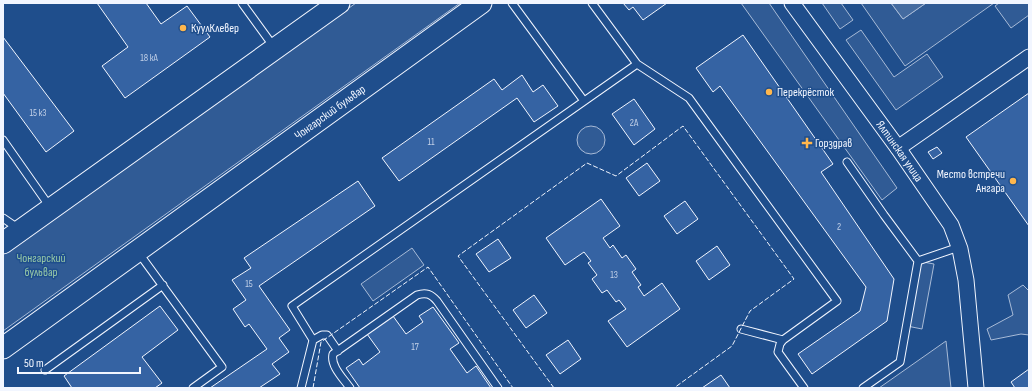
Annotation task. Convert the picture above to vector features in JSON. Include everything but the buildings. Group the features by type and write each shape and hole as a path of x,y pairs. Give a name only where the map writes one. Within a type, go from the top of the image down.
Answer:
{"main road":[{"path":"3,243 339,3"},
{"name":"Чонгарский бульвар","path":"3,348 481,3"}],"street":[{"name":"Ялтинская улица","path":"792,3 898,148 951,226 959,247 966,280 976,388"},
{"path":"898,148 1029,57"}],"lane":[{"path":"242,3 275,49"},
{"path":"512,3 584,101"},
{"path":"592,3 637,64 689,98 837,301 783,340 780,344 778,352 804,388"},
{"path":"301,388 313,340 292,306 637,64"},
{"path":"3,140 52,208"},
{"path":"847,162 918,261 900,362 863,388"},
{"path":"3,218 21,230"},
{"path":"918,261 959,247"},
{"path":"137,251 222,367 193,388"},
{"path":"45,370 163,285"},
{"path":"350,388 334,366 332,359 333,354 417,295 423,293 431,294 437,301 498,388"},
{"path":"740,329 783,340"},
{"path":"313,340 322,335 326,335 338,351"}],"shaded area":[{"name":"Чонгарский бульвар","path":"356,3 460,3 3,331 3,252"},
{"path":"741,3 769,3 897,188 882,200"},
{"path":"822,3 841,3 853,20 840,29"},
{"path":"861,3 891,3 903,19 926,3 994,3 905,66"},
{"path":"891,3 926,3 903,19"},
{"path":"999,3 1029,3 1029,15 1011,28 995,6"},
{"path":"861,30 894,77 927,54 943,77 896,110 846,40"},
{"path":"591,126 597,127 601,130 604,134 604,146 601,150 597,153 591,154 585,153 581,150 578,146 577,140 578,134 581,130 585,127"},
{"path":"412,248 424,265 373,301 361,284"},
{"path":"918,261 934,264 922,329 907,326"},
{"path":"1023,285 1029,291 1029,335 1021,334 991,340 987,329 1013,315 1008,295"},
{"path":"946,341 951,388 879,388"}],"fence":[{"path":"554,388 458,256 587,163 616,176 683,126 794,279 750,311 732,346 674,388"},
{"path":"313,388 321,342 428,267 513,388"}],"place":[{"name":"КуулКлевер","path":"183,28"},
{"name":"Перекрёсток","path":"769,92"},
{"name":"Горздрав","path":"807,143"},
{"name":"Место встречи Ангара","path":"1013,181"}]}
